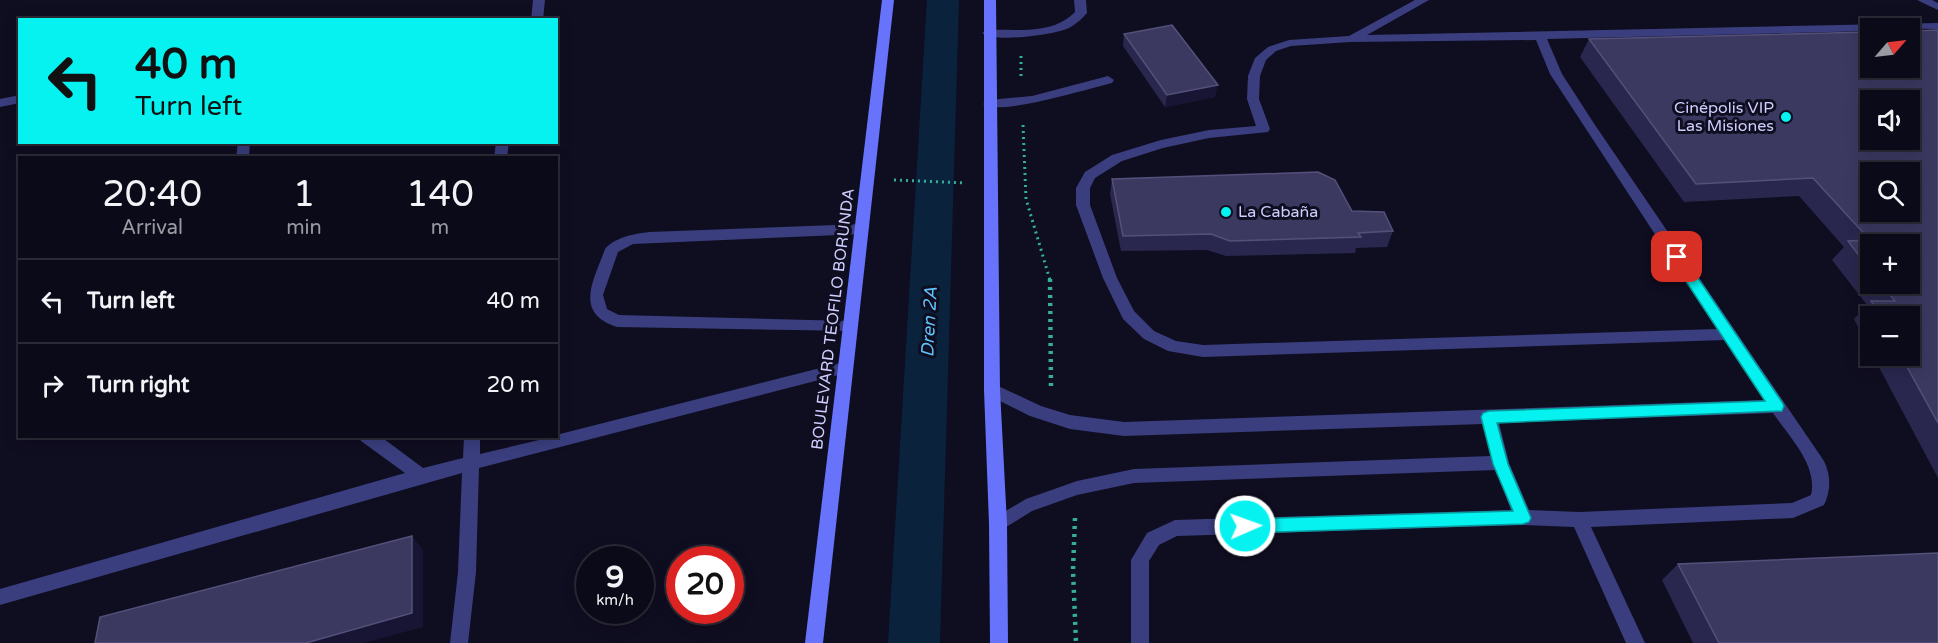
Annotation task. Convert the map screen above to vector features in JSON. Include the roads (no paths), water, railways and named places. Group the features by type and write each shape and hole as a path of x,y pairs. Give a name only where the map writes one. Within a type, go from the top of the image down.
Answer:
{"main road":[{"name":"BOULEVARD TEOFILO BORUNDA","path":"814,643 888,0"},
{"path":"990,0 988,33 992,390 998,524 999,643"}],"lane":[{"path":"537,17 539,0"},
{"path":"988,33 1063,27 1076,20 1082,13 1080,0"},
{"path":"1350,39 1423,0"},
{"path":"1923,0 1938,7"},
{"path":"1728,334 1203,351 1173,347 1149,335 1128,315 1110,278 1083,205 1083,188 1090,175 1117,158 1161,144 1209,134 1264,129 1253,99 1254,75 1261,58 1272,49 1289,43 1350,39 1938,26"},
{"path":"1140,643 1140,560 1152,539 1175,528 1523,518 1579,520 1793,510 1818,500 1822,483 1818,466 1568,92 1540,36"},
{"path":"989,104 1022,101 1108,80"},
{"path":"0,103 18,99"},
{"path":"849,327 617,321 601,312 596,295 612,249 630,240 649,237 862,229"},
{"path":"0,597 421,476 844,368"},
{"path":"992,390 1036,411 1070,422 1124,429 1777,406"},
{"path":"1489,417 1501,464 1523,518"},
{"path":"370,438 421,476"},
{"path":"459,643 467,572 472,438"},
{"path":"998,524 1026,506 1077,488 1134,476 1501,464"},
{"path":"1579,520 1636,643"}],"waterway":[{"name":"Dren 2A","path":"914,643 943,0"}],"place":[{"name":"Cinépolis VIP Las Misiones","path":"1786,117"},
{"name":"La Cabaña","path":"1226,212"}]}
